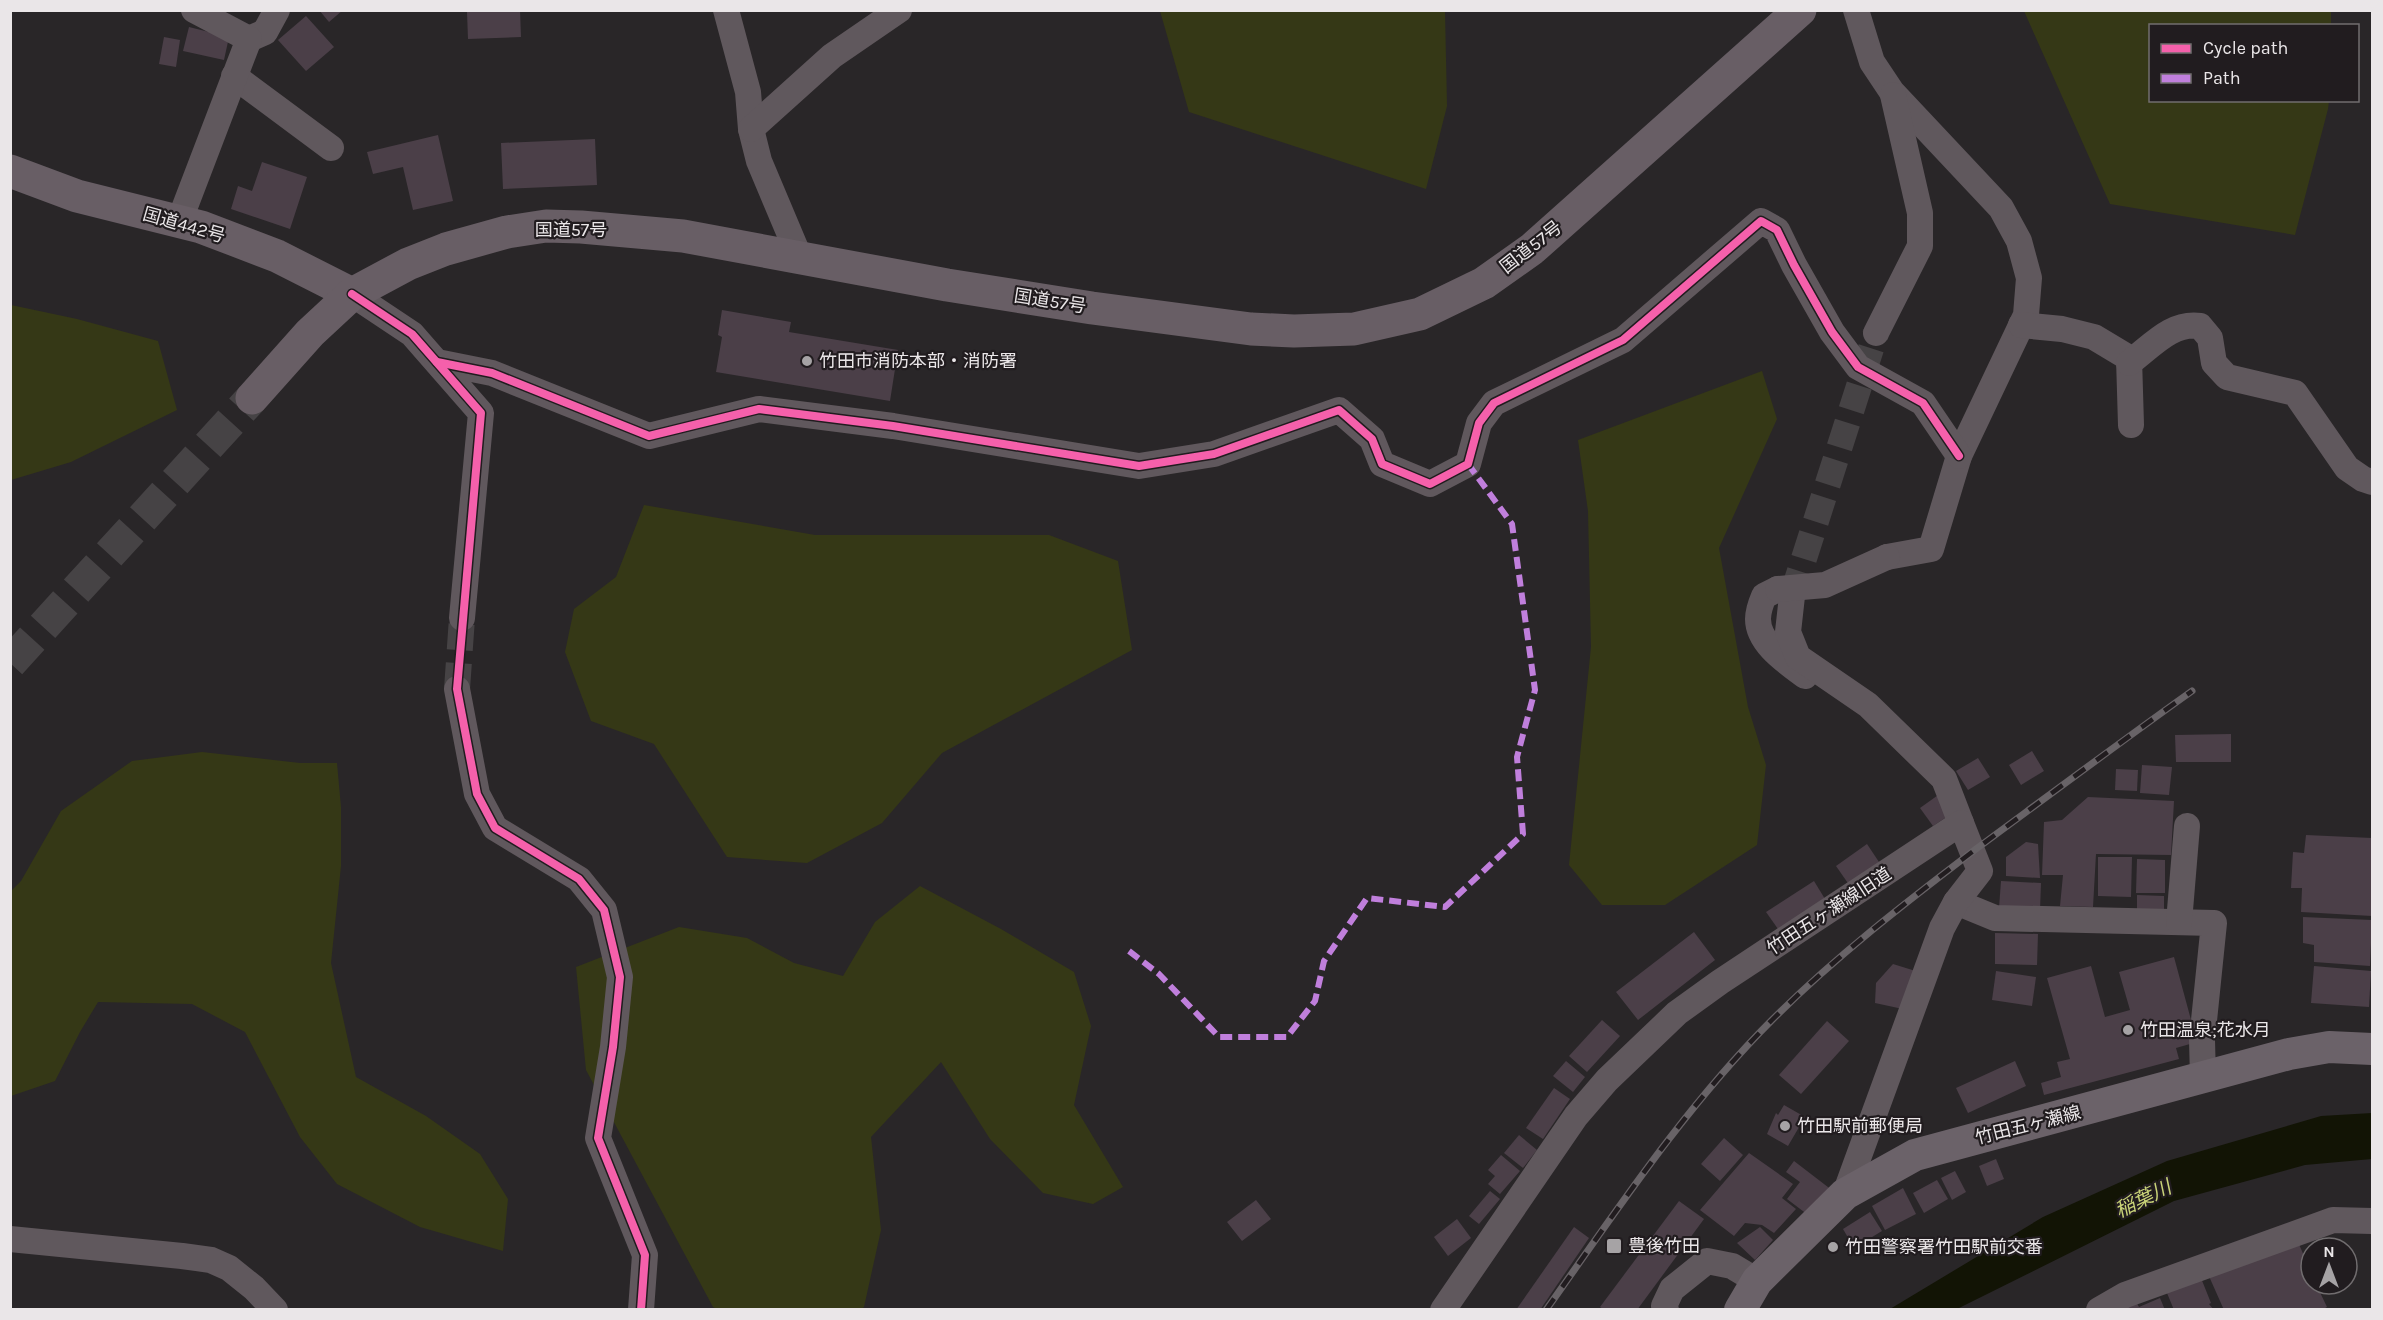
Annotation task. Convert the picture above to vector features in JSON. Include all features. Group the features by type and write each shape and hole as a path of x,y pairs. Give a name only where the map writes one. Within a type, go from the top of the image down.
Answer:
{"highway":[{"name":"国道57号","path":"252,398 310,333 352,294 408,264 446,249 507,232 546,226 682,236 947,285 1092,308 1251,328 1294,331 1354,329 1395,320 1440,305 1484,283 1532,249 1800,10"},
{"name":"国道442号","path":"10,171 77,196 201,227 277,256 352,294"}],"main road":[{"name":"竹田五ヶ瀬線","path":"1740,1310 1757,1281 1845,1194 1915,1155 2289,1054 2329,1047 2373,1049"}],"street":[{"path":"194,10 249,39"},
{"path":"179,222 249,39 265,32 277,10"},
{"path":"726,10 748,92 751,129 759,161 799,256"},
{"path":"751,129 832,56 898,10"},
{"path":"1845,1194 1942,928 1956,902 1980,871 1944,779 1868,705 1827,677 1817,686 1778,655 1764,636 1758,620 1759,609 1764,596 1825,585 1887,557 1931,549 1959,456 2026,315 2029,278 2019,241 2001,208 1892,92 1872,62 1856,10"},
{"path":"234,76 331,148"},
{"path":"1876,333 1920,246 1920,213 1892,92"},
{"path":"437,362 492,373 649,436 759,409 893,426 1139,466 1214,454 1339,410 1372,439 1382,464 1430,484 1468,464 1479,423 1494,403 1623,340 1761,221 1777,230 1794,266 1832,332 1858,367 1923,403 1959,456"},
{"path":"352,294 412,334 481,413 462,618"},
{"path":"2129,363 2175,328 2187,324 2200,326 2210,338 2214,363 2227,377 2295,393 2347,468 2363,479 2373,482"},
{"path":"2021,326 2062,329 2094,337 2129,358 2131,425"},
{"path":"457,689 477,794 495,828 579,879 604,910 620,977 613,1047 598,1138 645,1255 641,1310"},
{"name":"竹田五ヶ瀬線旧道","path":"1443,1310 1576,1116 1607,1080 1677,1013 1961,823"},
{"path":"2179,922 2187,826"},
{"path":"1956,902 1995,918 2214,923 2202,1040 2203,1078"},
{"path":"2099,1310 2125,1295 2333,1221 2373,1221"},
{"path":"10,1239 211,1260 229,1268 254,1288 275,1310"},
{"path":"1666,1310 1664,1306 1672,1289 1707,1261 1732,1266 1757,1281"}],"green space":[{"path":"1160,11 1445,11 1447,106 1426,189 1189,112"},
{"path":"2024,11 2331,11 2331,24 2149,24 2149,102 2329,102 2295,235 2110,204"},
{"path":"11,305 77,319 158,341 177,410 71,462 11,480"},
{"path":"1762,371 1777,419 1719,548 1748,707 1766,765 1757,845 1665,905 1602,905 1569,865 1591,647 1588,511 1578,440"},
{"path":"644,505 815,535 1049,535 1118,561 1132,650 942,753 882,823 807,863 727,857 654,744 591,721 565,652 574,609 616,577"},
{"path":"202,752 300,763 337,763 341,807 341,866 331,963 356,1077 426,1116 480,1154 508,1199 503,1251 420,1227 337,1184 300,1137 245,1032 192,1004 98,1002 55,1081 11,1096 11,891 21,881 61,811 132,761"},
{"path":"920,886 1001,929 1074,972 1091,1026 1074,1105 1123,1187 1093,1204 1043,1193 990,1139 941,1062 871,1137 881,1230 864,1307 860,1310 719,1310 713,1307 586,1070 576,967 679,927 747,938 794,963 843,976 875,922"}],"water":[{"name":"稲葉川","path":"2372,1113 2372,1159 2305,1165 2174,1201 1957,1309 1890,1309 2043,1217 2167,1161 2321,1116"}],"building":[{"path":"319,10 343,10 329,22"},
{"path":"520,10 521,37 468,39 467,12"},
{"path":"306,16 334,47 306,71 278,40"},
{"path":"189,27 229,37 224,60 183,51"},
{"path":"164,37 180,40 176,67 159,64"},
{"path":"438,135 453,201 413,210 403,167 373,174 367,152"},
{"path":"595,139 597,185 503,189 501,143"},
{"path":"262,162 307,177 290,229 231,209 238,186 252,191"},
{"name":"竹田市消防本部・消防署","path":"722,310 791,322 789,332 898,350 890,401 716,372 722,337 718,335"},
{"path":"2231,734 2231,762 2176,762 2175,735"},
{"path":"2032,751 2044,771 2021,785 2009,765"},
{"path":"1978,758 1990,777 1968,790 1956,771"},
{"path":"2142,765 2172,767 2169,795 2140,793"},
{"path":"2116,769 2138,770 2137,791 2115,790"},
{"path":"1941,793 1954,812 1933,826 1920,808"},
{"path":"2088,797 2174,801 2171,855 2096,854 2093,907 2060,906 2063,875 2042,875 2044,822 2062,820"},
{"path":"2306,835 2372,838 2372,916 2301,912 2302,888 2291,888 2293,852 2304,853"},
{"path":"2026,842 2038,844 2040,878 2006,876 2006,857"},
{"path":"1867,844 1883,868 1852,889 1836,866"},
{"path":"2098,857 2132,857 2131,897 2098,896"},
{"path":"2137,859 2165,860 2165,893 2136,893"},
{"path":"1814,881 1825,899 1778,929 1766,912"},
{"path":"2001,881 2041,883 2040,910 1999,908"},
{"path":"2137,895 2164,896 2164,912 2137,912"},
{"path":"2303,917 2372,920 2370,966 2314,962 2314,945 2303,943"},
{"path":"1694,932 1715,960 1638,1020 1616,992"},
{"path":"1995,933 2038,934 2037,965 1995,964"},
{"name":"竹田温泉;花水月","path":"2174,957 2197,1042 2176,1048 2179,1059 2044,1095 2041,1083 2061,1077 2057,1062 2070,1059 2047,978 2091,966 2105,1017 2130,1010 2119,972"},
{"path":"1893,964 1922,973 1912,1011 1875,1003 1876,983"},
{"path":"2314,966 2371,971 2369,1007 2311,1003"},
{"path":"1996,971 2036,977 2032,1006 1992,1000"},
{"path":"1602,1020 1620,1036 1587,1072 1569,1056"},
{"path":"1827,1021 1849,1041 1801,1094 1779,1075"},
{"path":"1566,1061 1585,1077 1573,1092 1553,1076"},
{"path":"2015,1061 2026,1086 1968,1113 1956,1088"},
{"path":"1554,1088 1570,1099 1543,1139 1526,1128"},
{"name":"竹田駅前郵便局","path":"1784,1105 1805,1117 1788,1146 1767,1134 1776,1113 1778,1115"},
{"path":"1519,1135 1537,1150 1523,1168 1504,1153"},
{"path":"1724,1138 1743,1155 1720,1181 1701,1164"},
{"path":"1749,1153 1793,1184 1782,1198 1796,1209 1774,1233 1762,1225 1745,1223 1734,1236 1700,1210"},
{"path":"1501,1155 1520,1171 1500,1194 1488,1184 1495,1176 1488,1170"},
{"path":"1996,1159 2004,1179 1987,1186 1979,1166"},
{"path":"1794,1161 1837,1194 1816,1221 1787,1199 1800,1182 1786,1172"},
{"path":"1955,1171 1966,1192 1952,1200 1941,1178"},
{"path":"1937,1180 1948,1199 1924,1213 1913,1193"},
{"path":"1903,1188 1916,1214 1885,1230 1872,1206"},
{"path":"1490,1191 1500,1199 1479,1224 1469,1216"},
{"path":"1256,1200 1271,1219 1242,1241 1227,1222"},
{"path":"1679,1201 1704,1219 1637,1310 1604,1310 1600,1307"},
{"path":"1870,1212 1882,1231 1854,1248 1843,1229"},
{"path":"1457,1219 1471,1238 1448,1256 1434,1237"},
{"path":"1574,1227 1589,1238 1540,1310 1516,1310"},
{"path":"1760,1227 1773,1240 1755,1260 1737,1243"},
{"path":"2295,1235 2299,1244 2299,1296 2322,1296 2327,1307 2321,1310 2224,1310 2208,1274"},
{"path":"2201,1278 2211,1303 2209,1304 2214,1310 2174,1310 2167,1293"},
{"path":"2160,1298 2165,1310 2114,1310 2135,1300 2139,1307"}],"tunnel":[{"path":"1792,596 1876,333"},
{"path":"10,663 252,398"},
{"path":"457,689 462,618"}],"railway":[{"path":"1546,1310 1681,1124 1740,1053 1796,997 1871,931 1976,849 2192,691"}],"marked path":[{"path":"1129,951 1159,974 1219,1037 1287,1037 1315,1001 1324,961 1367,898 1445,907 1523,834 1517,757 1535,690 1512,524 1468,464"}],"cycle path":[{"path":"437,362 492,373 649,436 759,409 893,426 1139,466 1214,454 1339,410 1372,439 1382,464 1430,484 1468,464 1479,423 1494,403 1623,340 1761,221 1777,230 1832,332 1858,367 1923,403 1959,456"},
{"path":"352,294 412,334 481,413 457,689 477,794 495,828 579,879 604,910 620,977 613,1047 598,1138 645,1255 641,1310"}],"place":[{"name":"竹田市消防本部・消防署","path":"807,361"},
{"name":"竹田温泉;花水月","path":"2128,1030"},
{"name":"竹田駅前郵便局","path":"1785,1126"},
{"name":"豊後竹田","path":"1614,1246"},
{"name":"竹田警察署竹田駅前交番","path":"1833,1247"}]}
